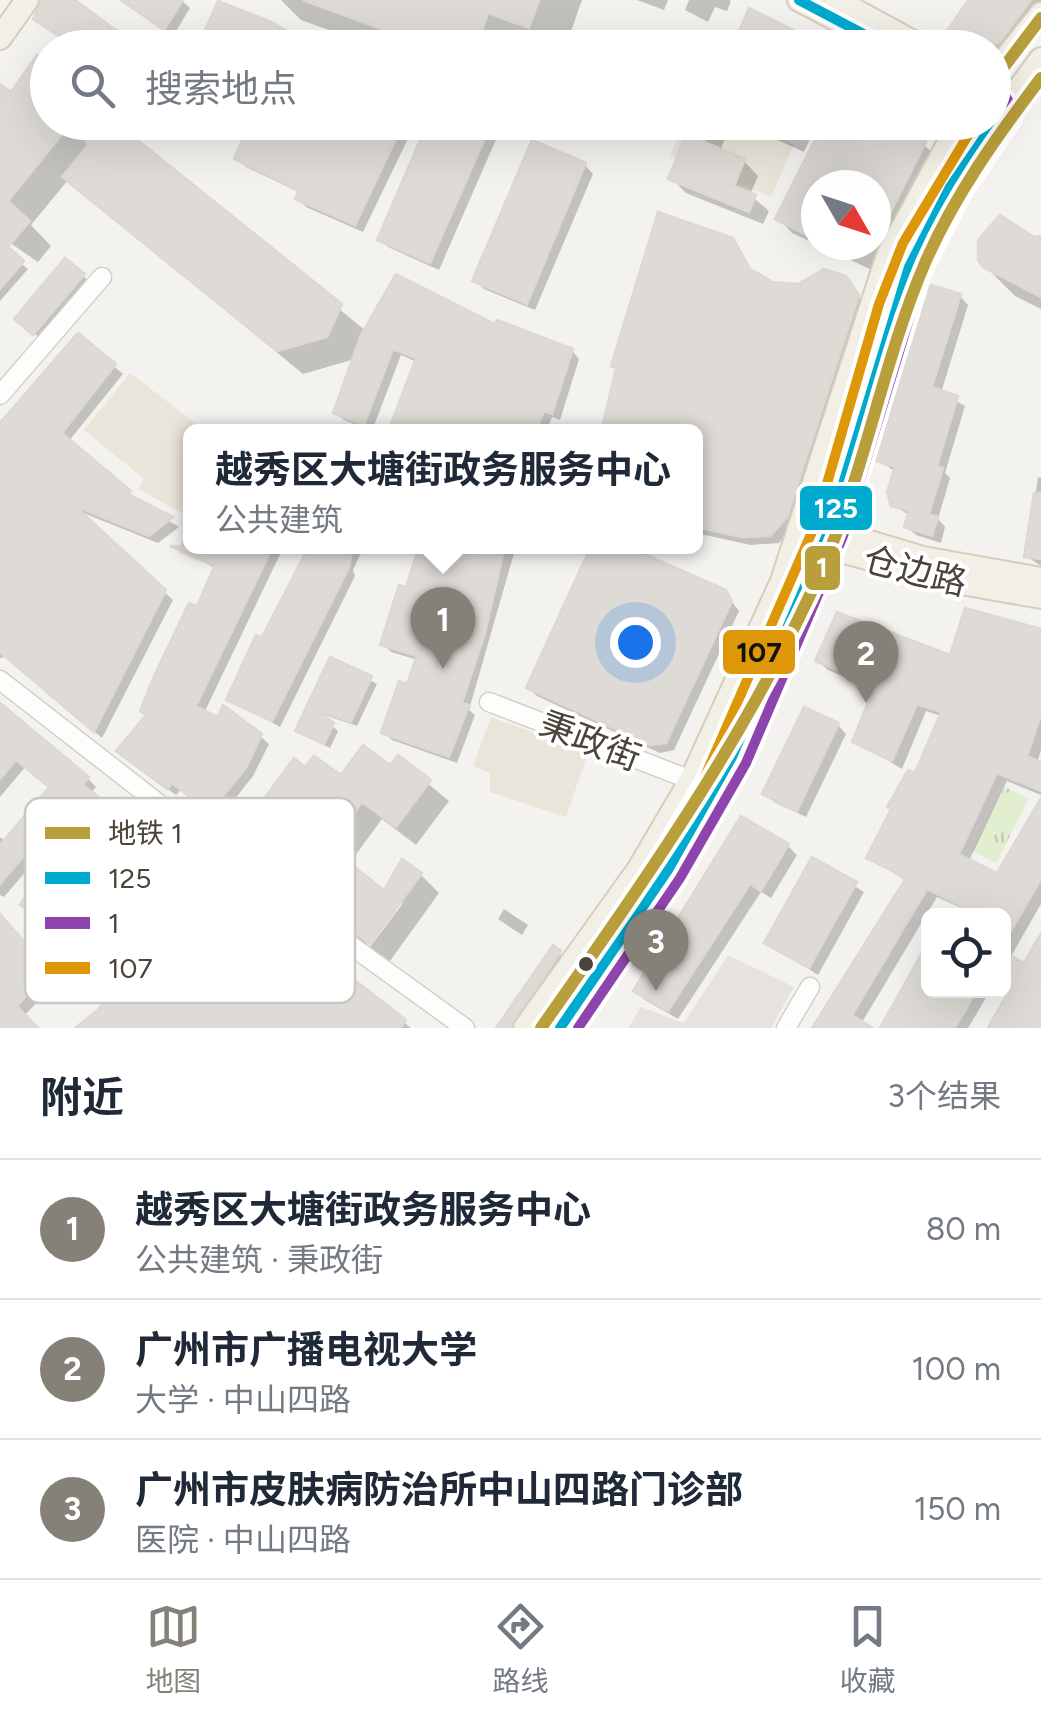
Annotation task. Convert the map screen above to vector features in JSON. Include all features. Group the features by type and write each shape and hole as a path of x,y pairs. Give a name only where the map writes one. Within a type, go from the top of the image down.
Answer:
{"main road":[{"path":"0,14 10,0"},
{"path":"0,38 28,0"},
{"path":"799,0 856,30"},
{"path":"836,0 891,30"},
{"path":"1011,52 1041,14"},
{"path":"1011,93 1041,59"},
{"path":"525,1028 638,870 691,780 801,531 888,255 950,140"},
{"path":"560,1028 706,808 826,538 909,267 978,140"},
{"name":"仓边路","path":"801,531 950,582 1041,597"},
{"name":"仓边路","path":"826,538 1041,579"}],"street":[{"path":"0,394 102,277"},
{"path":"0,680 152,798"},
{"name":"秉政街","path":"488,702 691,780"},
{"path":"355,949 465,1028"},
{"path":"786,1028 810,988"}],"shaded area":[{"path":"677,140 785,140 794,144 771,197 670,156"},
{"path":"130,373 197,424 183,424 183,514 138,489 144,479 84,430"},
{"path":"183,537 183,554 206,554 203,563 178,553"},
{"path":"491,717 588,753 566,817 490,792 490,773 473,766"},
{"path":"728,955 794,987 771,1028 628,1028 641,1007 684,1023"}],"green space":[{"path":"1005,787 1029,799 996,863 972,851"}],"building":[{"path":"42,0 75,0 116,30 50,30 33,19"},
{"path":"121,0 183,0 164,30"},
{"path":"303,0 539,0 529,28 488,13 482,30 384,30"},
{"path":"968,0 1031,0 1009,30 948,30"},
{"path":"218,1 286,30 205,30"},
{"path":"749,8 793,30 740,30"},
{"path":"30,65 30,140 57,140 8,201 30,221 8,247 24,261 0,289 0,84 11,92"},
{"path":"86,140 137,140 342,304 327,337 277,351 62,177 87,146"},
{"path":"242,140 395,140 355,225 295,199 299,190 234,159"},
{"path":"420,140 484,140 430,263 377,240"},
{"path":"532,140 586,163 527,304 472,281"},
{"path":"684,140 705,140 745,159 734,186 756,195 749,212 668,179"},
{"path":"815,140 926,142 891,211 891,170 801,170 801,232 775,219"},
{"path":"658,212 733,238 750,269 773,282 798,284 824,269 846,276 859,295 787,517 770,536 741,537 703,529 703,424 603,424 616,368 611,366"},
{"path":"1000,215 1034,237 1041,236 1041,297 983,267 978,260 978,240"},
{"path":"65,258 85,274 33,335 14,319"},
{"path":"396,274 495,324 497,320 573,349 552,414 544,411 539,424 391,424 416,358 393,349 361,424 333,413 361,335"},
{"path":"931,285 961,294 932,387 958,396 937,466 943,468 929,514 938,517 932,536 904,527 909,511 891,506 887,492 895,467 876,461"},
{"path":"78,333 116,364 62,433 131,491 128,494 173,517 149,536 75,506 166,590 94,732 0,652 0,423"},
{"path":"1034,493 1041,493 1041,559 1024,557"},
{"path":"189,554 269,554 196,706 218,717 223,705 262,734 246,768 221,798 189,798 172,783 167,789 116,751 146,715 140,711 154,676 189,603 197,606 215,565"},
{"path":"305,554 351,554 349,567 272,721 226,700 256,635 262,637"},
{"path":"416,554 503,554 485,633 462,703 469,705 449,757 381,733 399,681 407,684 417,656 380,645 399,585 406,587"},
{"path":"587,554 644,554 726,590 732,601 666,743 650,745 526,688"},
{"path":"965,608 1041,629 1041,714 1027,756 1041,762 1041,791 997,773 959,854 997,873 1041,798 1041,879 1011,931 1011,908 964,908 927,889 852,1015 873,1028 812,1028 906,878 866,858 891,809 887,807 908,770 915,773 941,712 917,704 892,761 852,742 875,685 815,661 837,612 950,655"},
{"path":"330,657 372,676 351,722 314,709 334,723 324,744 295,731"},
{"path":"0,703 89,777 83,785 100,798 40,798 49,787 16,760 0,779"},
{"path":"804,707 839,723 797,811 762,794"},
{"path":"363,745 390,765 398,755 431,780 396,827 362,802 355,811 355,798 265,798 294,758 305,767 314,756 341,775"},
{"path":"25,815 25,855 0,884 0,845"},
{"path":"741,816 789,844 761,891 750,884 668,1011 633,991"},
{"path":"812,857 857,882 809,968 764,943"},
{"path":"402,859 422,873 370,944 355,932 355,867 384,890"},
{"path":"0,914 25,942 25,998 17,1006 38,1028 0,1028"},
{"path":"1041,933 1041,1028 988,1028 1005,998 1011,998 1011,956 1024,963"},
{"path":"553,945 561,951 510,1028 496,1028"},
{"path":"921,955 921,998 972,998 954,1028 880,1028"},
{"path":"355,980 406,1020 400,1028 75,1028 103,1003 355,1003"}],"metro line":[{"name":"1","path":"1011,58 1041,18"},
{"name":"1","path":"1011,118 1041,78"},
{"name":"1","path":"541,1028 694,803 795,626 839,527 897,338 925,263 949,214 996,140"}],"transit line":[{"name":"125","path":"799,0 856,30"},
{"name":"1","path":"1011,105 1011,124"},
{"name":"107","path":"548,1020 655,862 703,781 815,525 879,304 903,243 965,140"},
{"name":"125","path":"560,1028 668,870 732,757 829,530 909,267 950,187 982,140"},
{"name":"1","path":"578,1028 680,878 746,763 843,536 923,273 963,195 1000,140"}],"place":[{"name":"越秀区大塘街政务服务中心","path":"443,669"},
{"name":"广州市广播电视大学","path":"866,703"},
{"name":"广州市皮肤病防治所中山四路门诊部","path":"656,991"}]}
